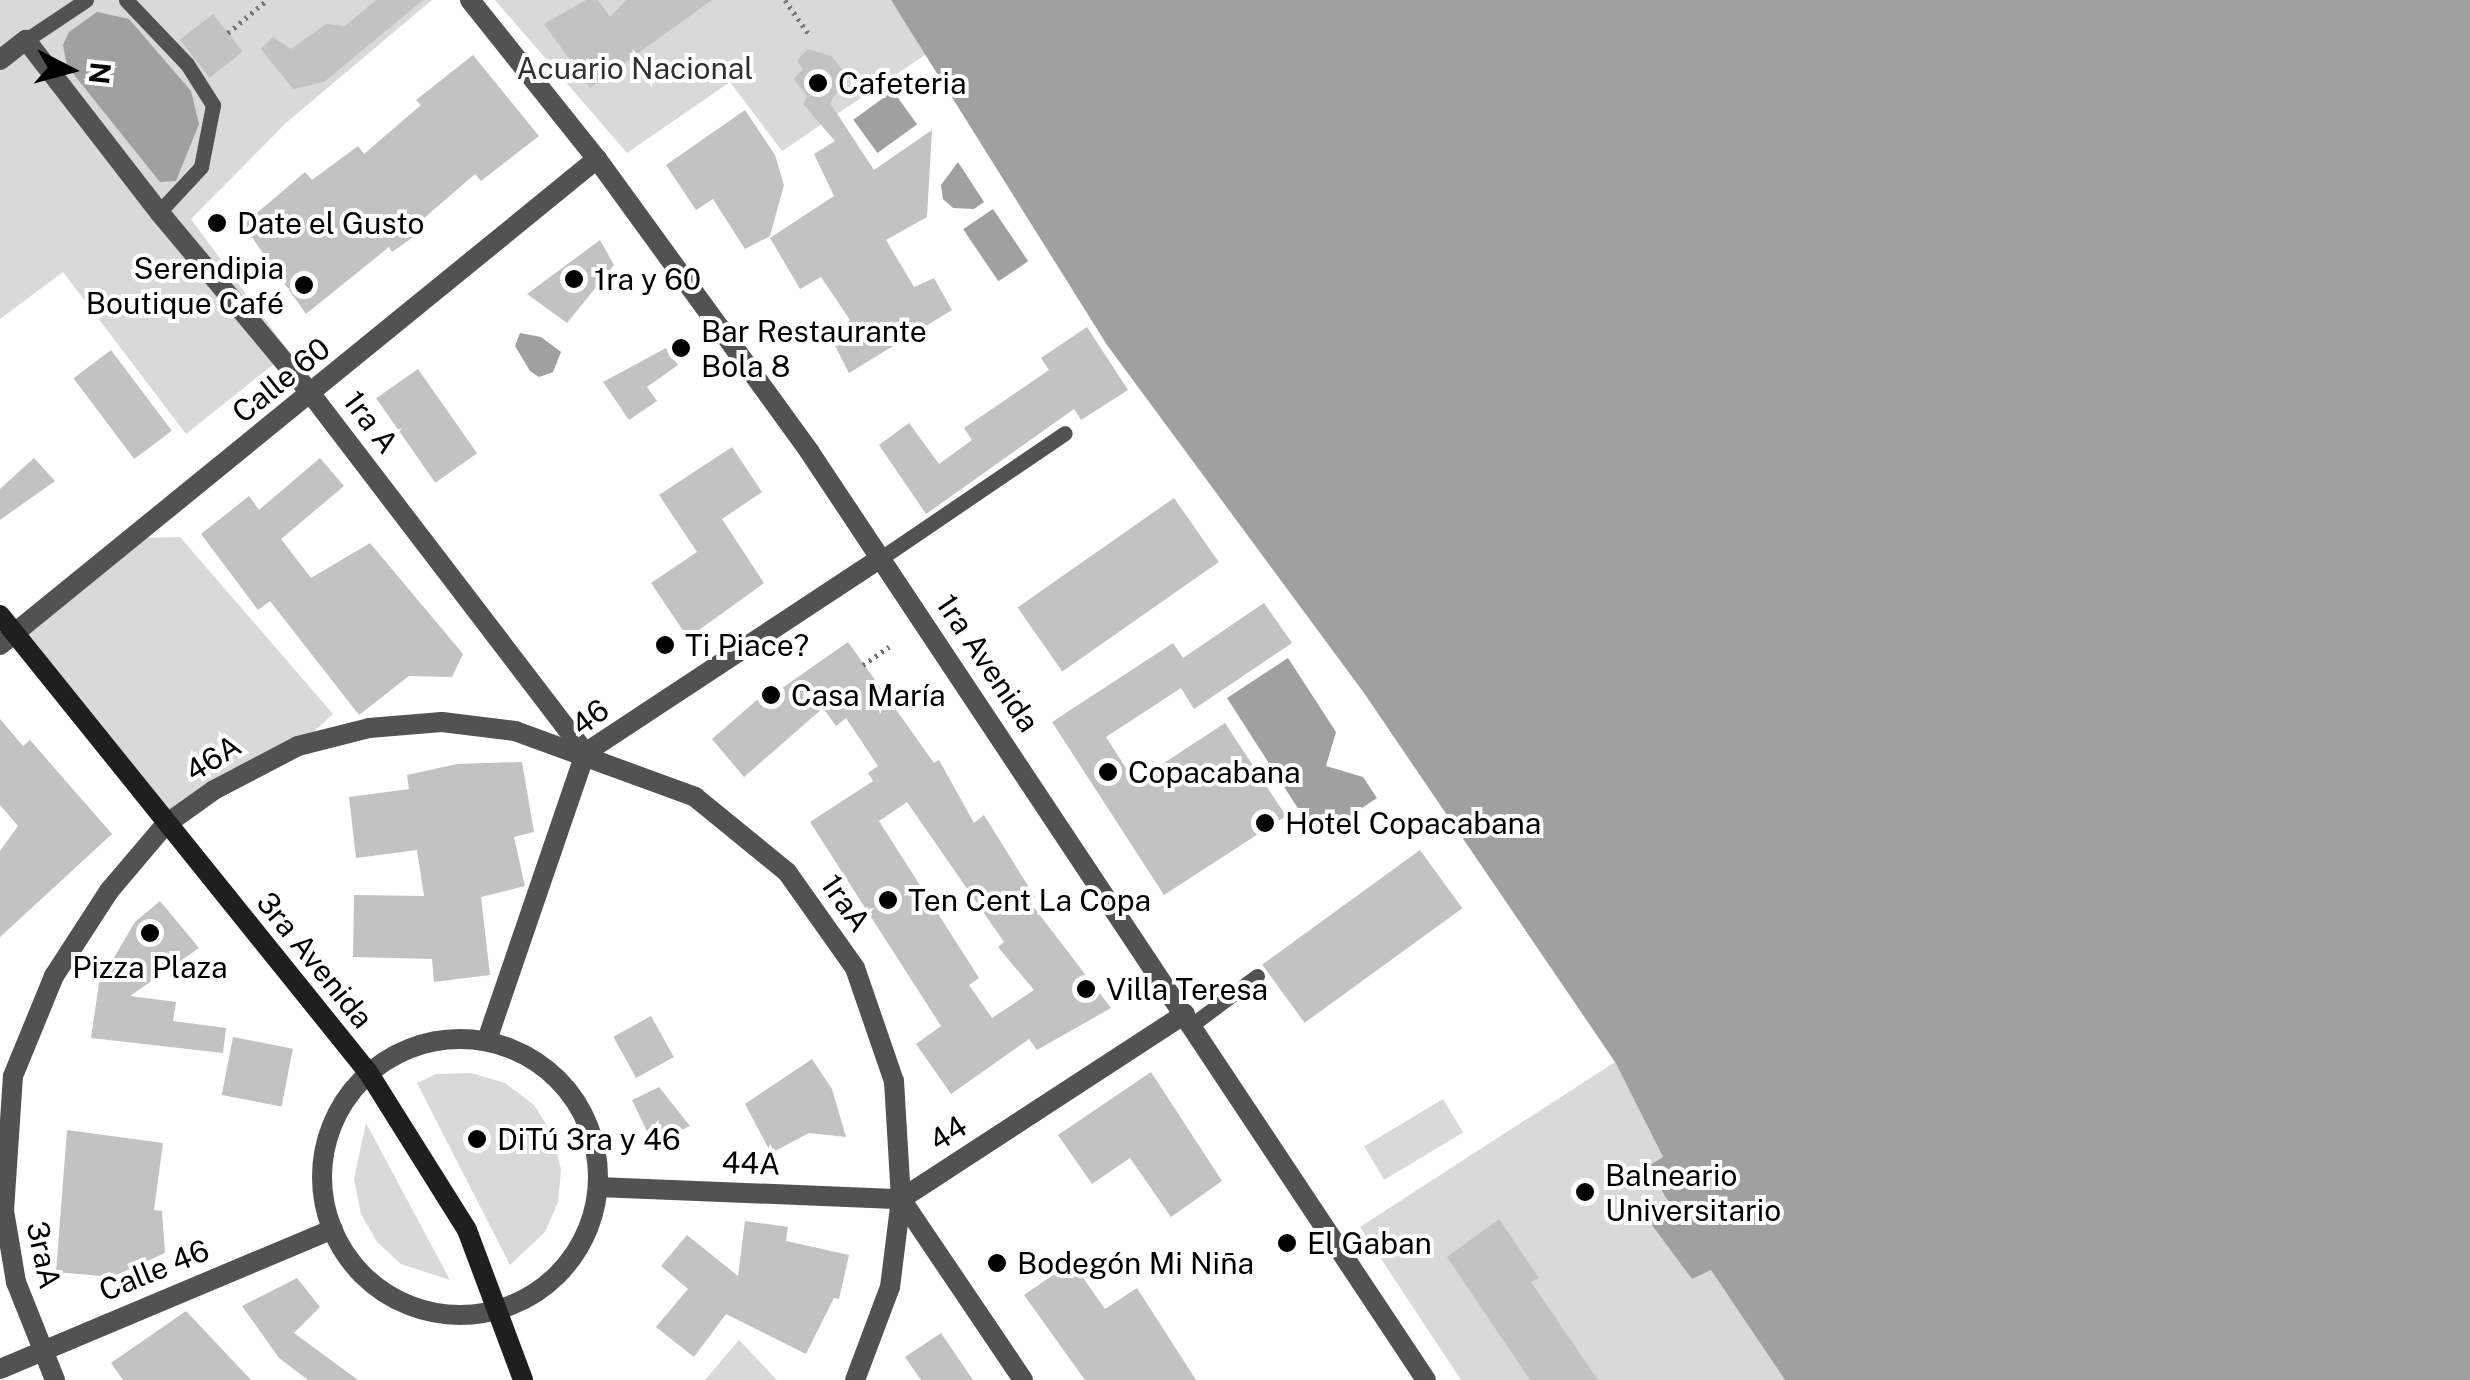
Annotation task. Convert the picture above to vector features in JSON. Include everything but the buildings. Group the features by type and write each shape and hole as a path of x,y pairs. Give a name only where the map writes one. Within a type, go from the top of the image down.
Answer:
{"main road":[{"name":"3ra Avenida","path":"0,616 7,639 368,1072 440,1181 498,1310 524,1380"}],"street":[{"name":"1ra Avenida","path":"470,0 597,159 882,558 1426,1380"},
{"path":"0,60 26,40"},
{"name":"1ra A","path":"26,40 158,212 312,394 585,754"},
{"name":"Calle 60","path":"7,639 597,159"},
{"name":"46","path":"487,1040 585,754 882,558"},
{"name":"46A","path":"7,1069 54,976 109,891 165,825 274,756 369,728 479,727 585,754"},
{"name":"1raA","path":"585,754 695,797 787,872 855,968 894,1081 901,1199"},
{"name":"44","path":"901,1199 1189,1020"},
{"path":"487,1040 550,1071 574,1098 590,1129 598,1188 586,1235 567,1266 539,1292 498,1310 434,1314 398,1302 368,1281 333,1229 322,1182 326,1145 338,1112 368,1072 418,1045 487,1040"},
{"name":"3raA","path":"7,1069 4,1211 16,1282 38,1350 55,1380"},
{"name":"44A","path":"598,1188 901,1199"},
{"path":"856,1380 890,1287 901,1199"},
{"path":"901,1199 1023,1380"},
{"name":"Calle 46","path":"0,1369 333,1229"}],"lane":[{"path":"26,40 86,0"},
{"path":"126,0 187,64 213,105 202,167 158,212"},
{"path":"882,558 1065,432"},
{"path":"1189,1020 1257,976"}],"path":[{"path":"228,33 267,0"},
{"path":"784,0 808,34"},
{"path":"863,664 889,647"}],"green space":[{"path":"0,0 432,0 287,122 191,219 289,352 186,434 63,272 0,319"},
{"name":"Acuario Nacional","path":"495,0 891,0 928,53 782,151 730,82 627,153"},
{"path":"180,537 333,714 298,746 165,825 14,633 134,538"},
{"name":"Balneario Universitario","path":"1615,1062 1663,1157 1878,1380 1461,1380 1360,1227"},
{"path":"471,1073 505,1083 534,1105 553,1135 561,1170 558,1202 545,1232 510,1265 417,1083 436,1074"},
{"path":"1443,1099 1463,1132 1384,1180 1364,1146"},
{"path":"366,1123 450,1280 401,1264 377,1242 361,1214 354,1179"},
{"path":"739,1340 777,1380 705,1380"}],"shaded area":[{"path":"891,0 2470,0 2470,1380 1785,1380 1711,1270 1692,1279 1649,1221 1670,1204 1647,1167 1663,1157 1615,1062 1364,693 1107,345"},
{"path":"97,12 129,19 191,91 199,124 176,181 160,182 67,66 63,45 69,32"},
{"path":"893,91 917,124 877,153 853,120"},
{"path":"958,162 984,202 974,209 953,208 943,199 941,185"},
{"path":"993,209 1028,261 998,281 963,229"},
{"path":"520,333 541,337 561,352 553,372 539,377 530,371 515,346"},
{"path":"1288,658 1336,732 1326,766 1363,777 1377,798 1317,838 1227,698"}],"place":[{"name":"Cafeteria","path":"818,83"},
{"name":"Date el Gusto","path":"217,223"},
{"name":"1ra y 60","path":"574,279"},
{"name":"Serendipia Boutique Café","path":"304,285"},
{"name":"Bar Restaurante Bola 8","path":"681,348"},
{"name":"Ti Piace?","path":"665,645"},
{"name":"Casa María","path":"771,695"},
{"name":"Copacabana","path":"1108,772"},
{"name":"Hotel Copacabana","path":"1265,823"},
{"name":"Ten Cent La Copa","path":"888,900"},
{"name":"Pizza Plaza","path":"150,933"},
{"name":"Villa Teresa","path":"1086,989"},
{"name":"DiTú 3ra y 46","path":"477,1139"},
{"name":"Balneario Universitario","path":"1585,1192"},
{"name":"El Gaban","path":"1287,1243"},
{"name":"Bodegón Mi Niña","path":"997,1263"}]}
